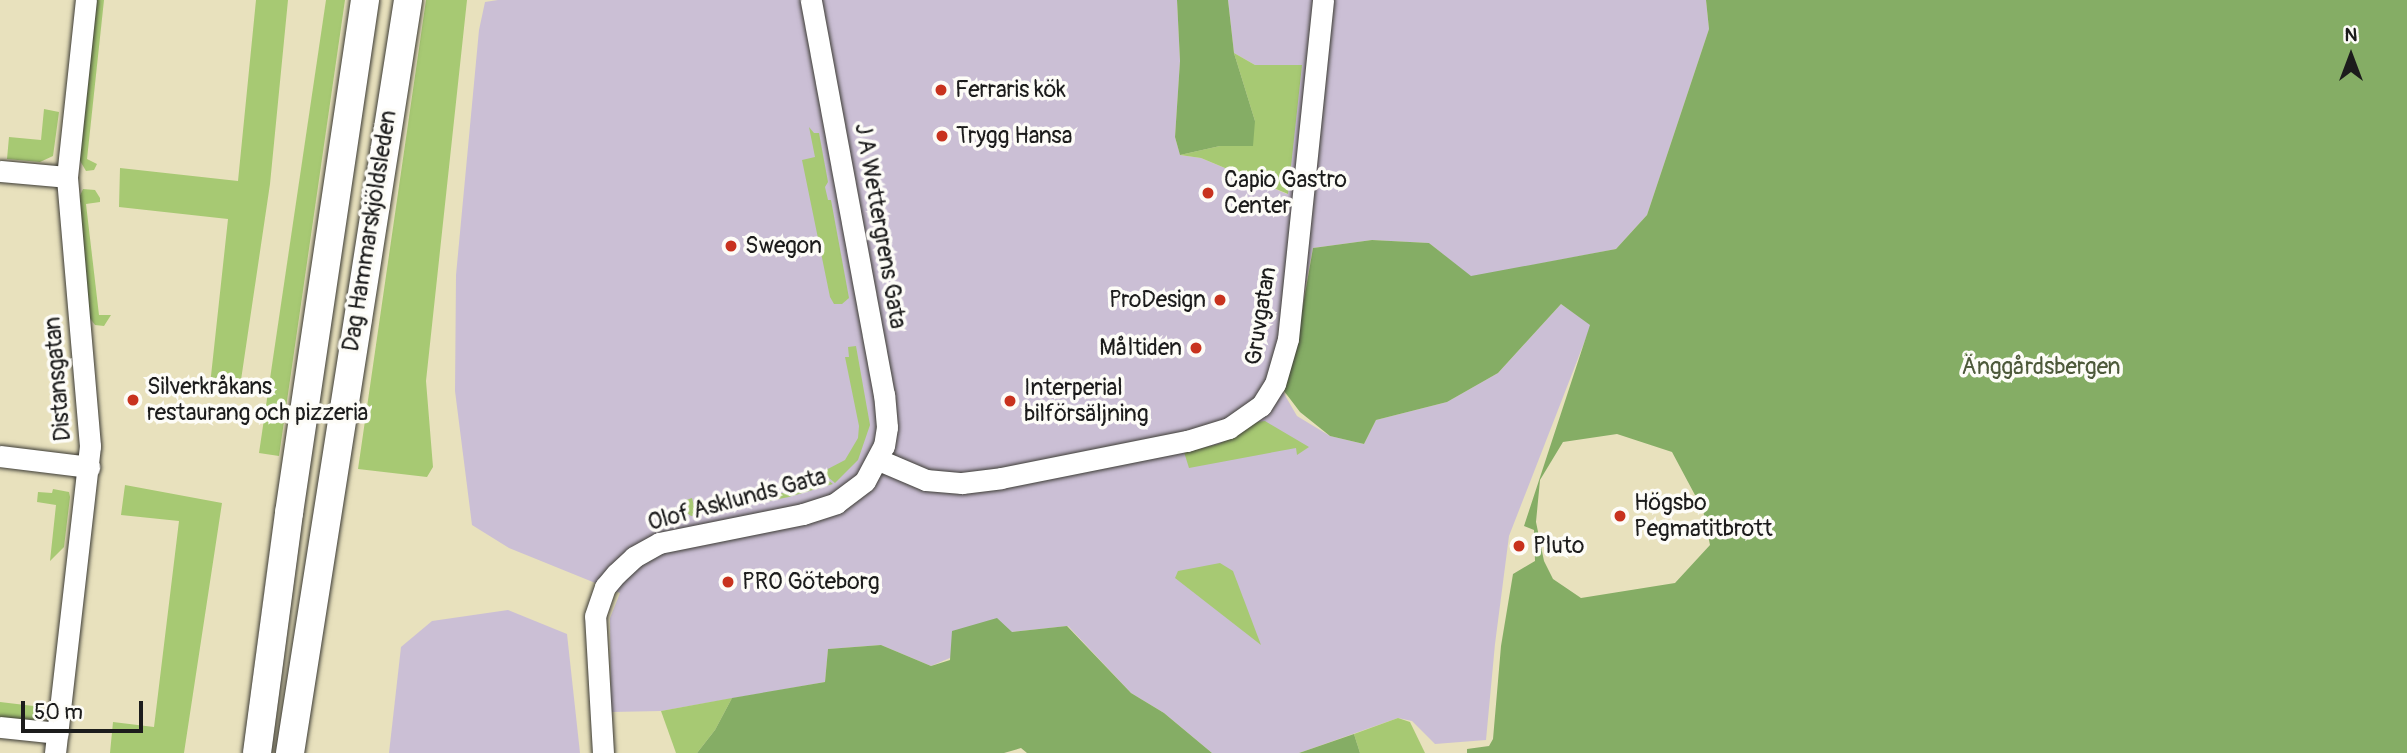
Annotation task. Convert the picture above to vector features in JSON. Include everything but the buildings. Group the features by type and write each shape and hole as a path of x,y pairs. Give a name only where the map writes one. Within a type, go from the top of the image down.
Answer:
{"main road":[{"name":"Dag Hammarskjöldsleden","path":"257,753 289,513 365,0"},
{"name":"Dag Hammarskjöldsleden","path":"290,753 327,500 408,0"},
{"path":"304,753 327,500"},
{"path":"243,753 289,513"}],"street":[{"name":"Distansgatan","path":"57,743 89,467 87,390 67,177 86,0"},
{"name":"J A Wettergrens Gata","path":"811,0 884,395 887,426 879,460"},
{"name":"Gruvgatan","path":"879,460 926,480 962,483 1001,478 1187,441 1229,428 1261,406 1275,384 1288,339 1323,0"},
{"path":"0,171 67,177"},
{"path":"0,456 89,467"},
{"name":"Olof Asklunds Gata","path":"603,753 596,616 605,587 616,574 634,557 659,543 803,514 836,503 865,481 879,460"},
{"path":"0,727 57,743"}],"shaded area":[{"path":"1177,0 1180,61 1175,137 1180,155 1201,158 1287,194 1301,65 1255,65 1234,53 1228,0 1706,0 1709,29 1647,215 1616,249 1471,277 1429,243 1372,240 1313,248 1298,324 1279,385 1297,416 1330,436 1364,444 1376,420 1447,402 1498,373 1561,304 1591,325 1509,536 1486,740 1435,744 1412,721 1398,718 1299,753 1212,753 1164,713 1131,693 1068,626 1011,632 931,666 881,645 828,649 825,682 661,711 611,712 610,618 620,593 509,548 472,525 455,391 456,275 479,30 485,2"},
{"path":"508,610 567,634 580,753 389,753 401,647 432,621"}],"green space":[{"path":"95,0 104,0 87,159 97,164 94,170 86,171 79,159"},
{"path":"256,0 288,0 270,184 241,380 210,385 228,219 119,207 120,168 238,181"},
{"path":"326,0 345,0 279,456 259,453"},
{"path":"426,0 467,0 426,381 433,467 427,477 358,469"},
{"path":"1177,0 1228,0 1234,53 1255,121 1253,146 1220,146 1180,155 1175,137 1180,61"},
{"name":"Änggårdsbergen","path":"1706,0 2407,0 2407,753 1467,753 1467,749 1489,746 1493,739 1501,646 1513,574 1535,561 1534,530 1524,526 1590,325 1561,304 1498,373 1447,402 1376,420 1364,444 1330,436 1300,412 1281,387 1300,323 1313,248 1372,240 1429,243 1471,276 1616,249 1647,215 1709,29","holes":["1617,434 1672,452 1703,510 1710,545 1675,583 1581,598 1553,579 1544,561 1536,522 1540,480 1563,442"]},
{"path":"1234,53 1255,65 1302,65 1288,194 1201,158 1180,155 1220,146 1255,121"},
{"path":"44,109 59,112 53,156 40,162 7,159 9,137 41,140"},
{"path":"809,127 814,133 819,133 828,182 825,187 828,200 831,200 849,298 842,304 834,304 830,297 802,160 815,157"},
{"path":"83,189 95,190 100,198 100,202 86,204 99,315 111,315 104,326 95,325 89,317 78,200"},
{"path":"856,346 870,425 858,460 835,483 822,472 845,460 858,438 859,426 845,357 849,357 848,347"},
{"path":"1265,421 1309,447 1297,455 1296,448 1189,468 1184,452 1219,444 1256,422"},
{"path":"819,473 833,484 789,497 691,516 687,513 686,500 692,498 695,510 809,488 807,475 813,482 817,482"},
{"path":"125,485 222,503 184,753 110,753 113,722 154,727 179,521 121,515"},
{"path":"53,489 69,492 70,497 64,547 50,561 56,505 37,502 38,492 52,493"},
{"path":"1220,563 1233,571 1261,645 1175,578 1178,571"},
{"path":"997,618 1012,632 1067,626 1131,693 1164,713 1212,753 1027,753 1021,748 1004,753 697,753 715,730 732,698 825,682 828,649 881,645 931,666 950,660 952,631"},
{"path":"732,698 715,730 697,753 676,753 661,711"},
{"path":"0,702 42,707 45,714 38,721 0,719"},
{"path":"1398,718 1410,722 1425,753 1360,753 1354,734"},
{"path":"1354,734 1360,753 1299,753"}],"place":[{"name":"Ferraris kök","path":"941,90"},
{"name":"Trygg Hansa","path":"942,136"},
{"name":"Capio Gastro Center","path":"1208,193"},
{"name":"Swegon","path":"731,246"},
{"name":"ProDesign","path":"1220,300"},
{"name":"Måltiden","path":"1196,348"},
{"name":"Silverkråkans restaurang och pizzeria","path":"133,400"},
{"name":"Interperial bilförsäljning","path":"1010,401"},
{"name":"Högsbo Pegmatitbrott","path":"1620,516"},
{"name":"Pluto","path":"1519,546"},
{"name":"PRO Göteborg","path":"728,582"}]}
